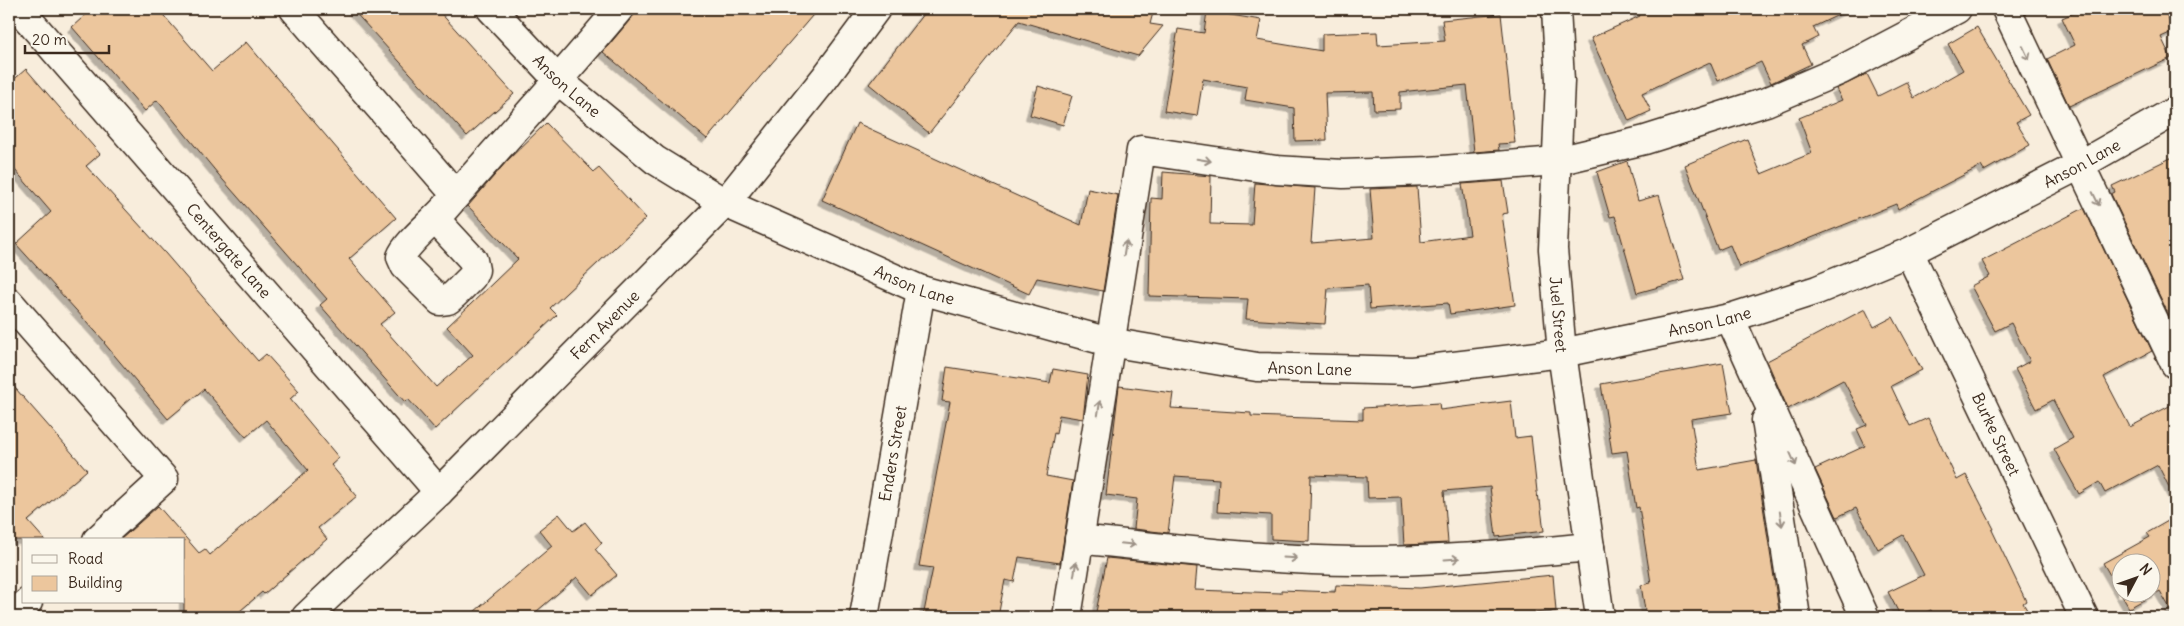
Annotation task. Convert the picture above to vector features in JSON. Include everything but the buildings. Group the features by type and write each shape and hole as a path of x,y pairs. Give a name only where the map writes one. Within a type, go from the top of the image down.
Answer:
{"street":[{"name":"Centergate Lane","path":"19,9 439,492"},
{"path":"294,9 456,195"},
{"name":"Anson Lane","path":"491,9 559,81 655,160 725,203 921,290 1109,342 1257,367 1412,371 1562,353 1730,318 1817,290 1909,252 2080,165 2175,111"},
{"path":"435,219 559,81 619,9"},
{"name":"Fern Avenue","path":"306,617 439,492 725,203 824,79 876,9"},
{"name":"Juel Street","path":"1556,9 1560,81 1553,249 1562,353 1600,617"},
{"path":"1067,617 1109,342 1141,150 1276,170 1343,174 1430,171 1557,161 1645,140 1766,102 1841,70 1958,9"},
{"path":"2006,9 2175,364"},
{"name":"Burke Street","path":"1909,252 2084,617"},
{"name":"Enders Street","path":"864,617 921,290"},
{"path":"9,302 164,479 99,538"},
{"path":"1730,318 1865,617"},
{"path":"1760,384 1796,617"},
{"path":"1079,539 1227,554 1354,561 1446,560 1590,547"}]}
